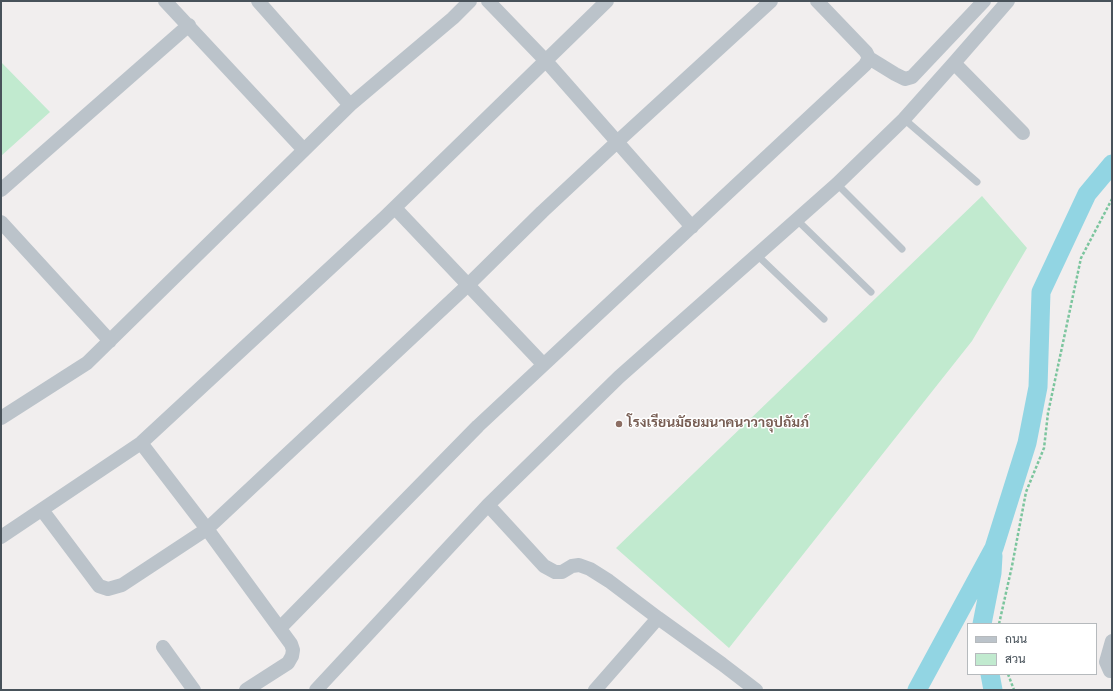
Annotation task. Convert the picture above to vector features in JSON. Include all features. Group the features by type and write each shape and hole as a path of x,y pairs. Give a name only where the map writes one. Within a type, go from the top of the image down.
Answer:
{"street":[{"path":"166,1 304,150"},
{"path":"258,1 350,105"},
{"path":"1,418 87,363 350,105 456,15 470,1"},
{"path":"488,1 546,61 692,227"},
{"path":"1,537 141,443 395,208 607,1"},
{"path":"42,510 99,586 108,589 122,585 207,529 468,285 542,212 771,1"},
{"path":"819,2 866,52 869,58 905,79 912,77 984,1"},
{"path":"316,690 488,505 619,377 837,184 904,118 1008,1"},
{"path":"1,190 189,25"},
{"path":"280,628 478,426 865,65 869,58"},
{"path":"954,63 1023,133"},
{"path":"395,208 543,364"},
{"path":"1,222 110,341"},
{"path":"141,443 207,529 291,644 293,650 292,656 288,663 246,690"},
{"path":"488,505 544,566 555,572 562,572 572,566 579,565 590,569 609,581 756,690"},
{"path":"595,690 658,618"},
{"path":"1112,641 1106,662 1110,671 1112,671"},
{"path":"163,647 194,690"}],"lane":[{"path":"904,118 977,182"},
{"path":"837,184 902,248"},
{"path":"797,220 871,292"},
{"path":"757,255 824,319"}],"path":[{"path":"999,623 1026,492 1044,448 1048,413 1081,258 1112,199"},
{"path":"1008,675 1014,690"}],"green space":[{"path":"1,62 50,112 1,156"},
{"path":"982,196 1027,248 972,341 729,648 616,548"}],"waterway":[{"path":"917,690 994,548 1027,443 1038,387 1041,292 1087,194 1112,164"},
{"path":"982,623 992,573 993,556"},
{"path":"990,675 993,690"}],"place":[{"name":"โรงเรียนมัธยมนาคนาวาอุปถัมภ์","path":"619,424"}]}
